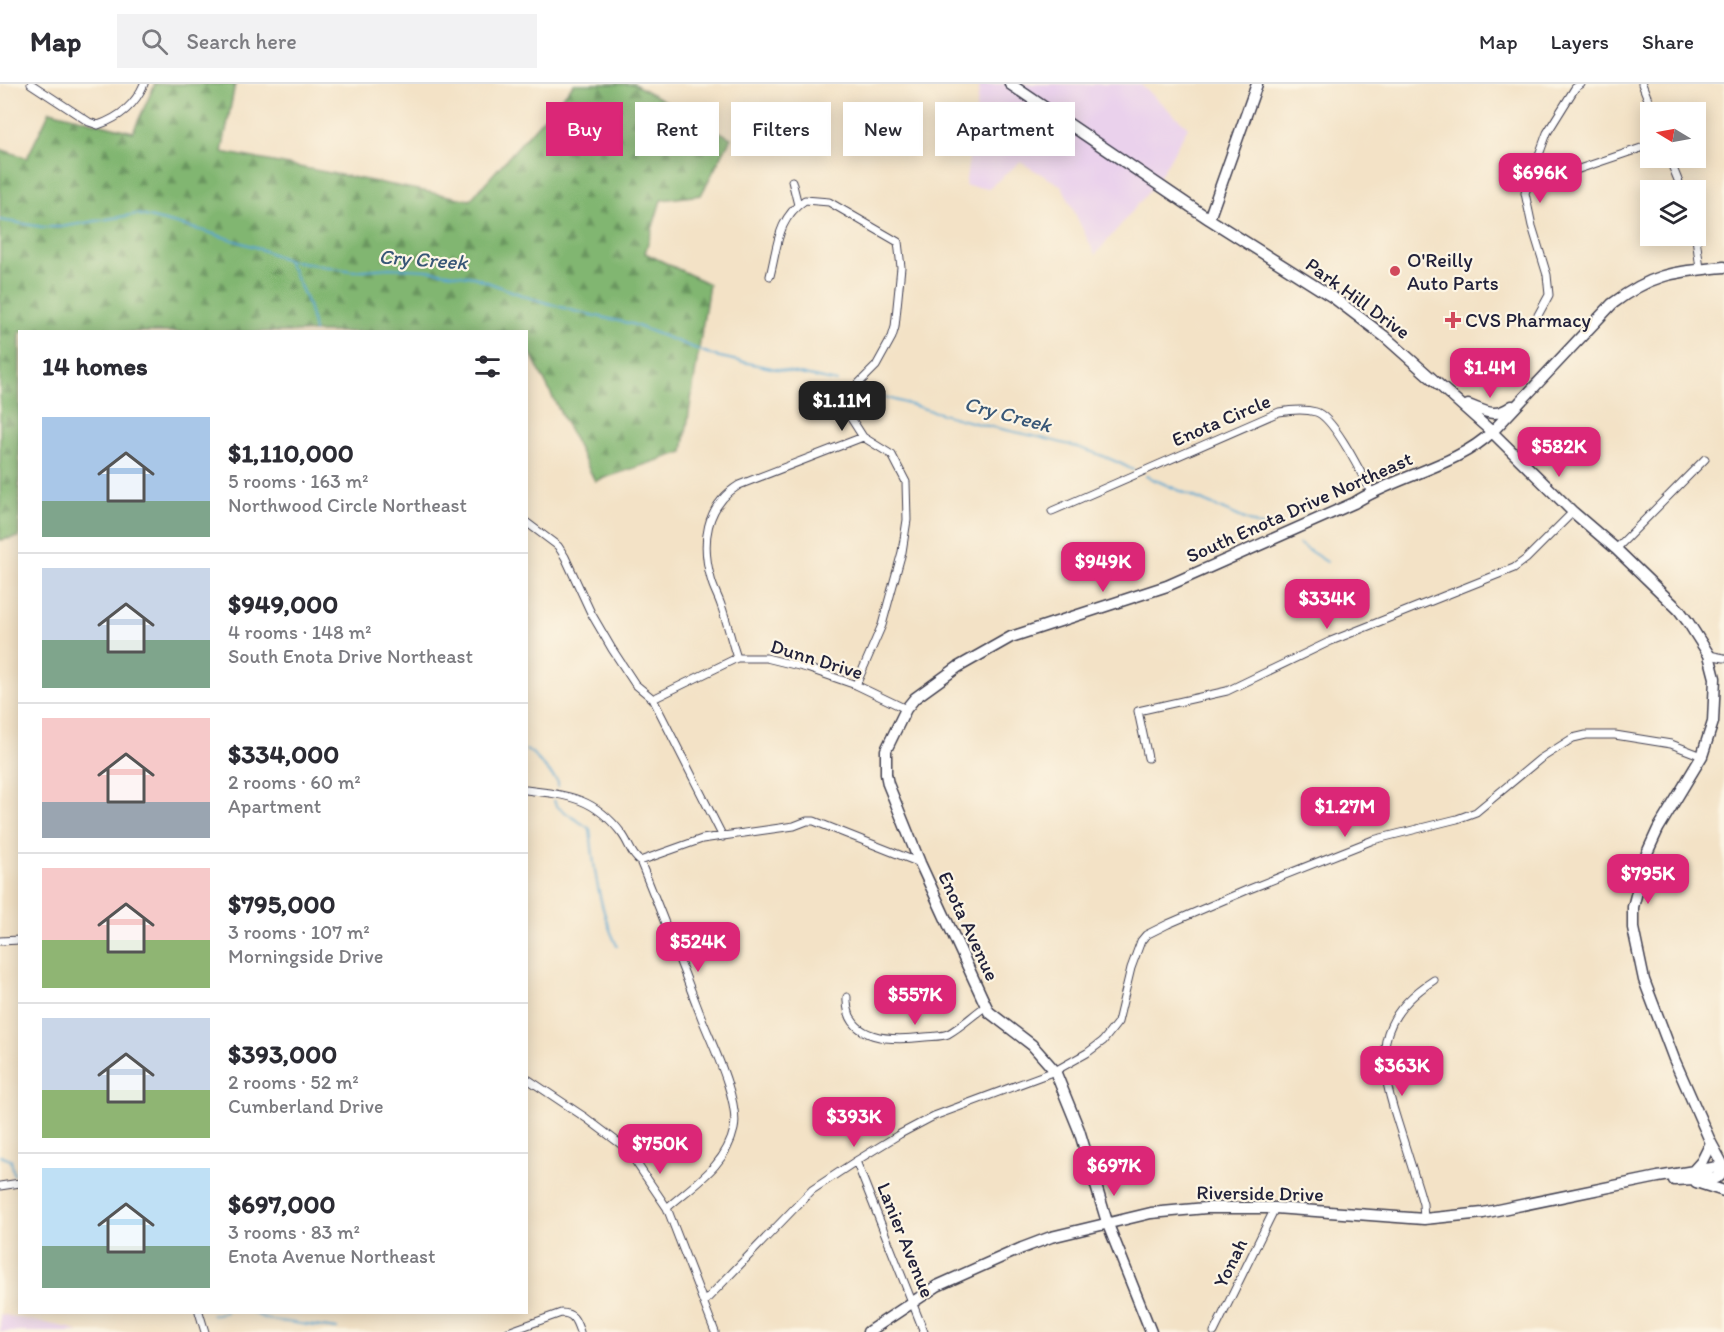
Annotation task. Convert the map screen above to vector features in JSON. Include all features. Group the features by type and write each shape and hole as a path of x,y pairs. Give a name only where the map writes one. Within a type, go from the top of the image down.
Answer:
{"street":[{"path":"31,84 89,122 98,125 118,116 130,106 144,84"},
{"name":"Park Hill Drive","path":"1010,84 1209,219 1334,298 1384,336 1460,402 1572,512 1616,549 1679,610 1709,655"},
{"path":"1209,219 1257,84"},
{"path":"1537,317 1549,295 1547,275 1525,193 1547,133 1575,88 1581,84"},
{"path":"1642,84 1649,102"},
{"path":"1532,172 1568,173 1640,148"},
{"path":"792,181 798,205"},
{"path":"770,276 784,221 805,200 829,202 898,242 901,267 892,337 876,366 853,389 848,398 849,415 863,438 892,455 906,482 907,520 902,552 882,625 856,686"},
{"path":"1697,246 1700,269"},
{"name":"South Enota Drive Northeast","path":"920,863 885,774 886,750 906,709 915,698 958,667 1011,637 1167,586 1354,503 1371,492 1473,448 1492,432 1612,304 1643,284 1674,272 1724,267"},
{"path":"1460,402 1490,414 1506,410 1522,399"},
{"name":"Enota Circle","path":"1052,511 1279,412 1292,410 1317,412 1325,417 1348,448 1371,492"},
{"path":"737,658 720,602 711,581 705,553 708,527 714,512 730,491 739,485 863,438"},
{"path":"1616,549 1705,459"},
{"path":"1148,758 1138,711 1227,691 1331,641 1514,568 1526,559 1572,512"},
{"path":"528,524 558,546 565,557 591,613 612,649 635,684 653,699 723,837"},
{"path":"1724,658 1709,655 1716,678 1713,722 1702,756 1658,829 1647,853 1633,907 1633,928 1644,980 1674,1059 1724,1167"},
{"name":"Dunn Drive","path":"653,699 737,658 766,658 807,668 856,686 906,709"},
{"path":"704,1302 812,1190 856,1161 934,1116 1055,1071 1103,1041 1114,1030 1118,1022 1131,968 1141,940 1146,935 1247,890 1373,840 1476,812 1540,759 1573,738 1586,735 1615,735 1671,744 1702,756"},
{"path":"528,790 567,794 585,801 618,829 628,842 634,857 640,861 719,1061 735,1114 731,1137 719,1162 708,1175 668,1208"},
{"name":"Enota Avenue","path":"640,861 702,839 814,821 920,863 989,1012 1032,1045 1055,1071 1079,1130 1107,1222 1151,1332"},
{"path":"0,941 18,940"},
{"path":"1424,1219 1423,1204 1386,1086 1384,1052 1392,1022 1402,1007 1413,995 1434,980"},
{"path":"847,997 847,1007 854,1020 866,1034 875,1037 908,1039 946,1035 986,1006"},
{"path":"528,1079 627,1149 668,1208 715,1332"},
{"path":"1711,1143 1702,1161 1690,1176 1724,1191"},
{"name":"Lanier Avenue","path":"856,1161 924,1332"},
{"name":"Riverside Drive","path":"868,1332 937,1286 1022,1248 1107,1222 1151,1213 1175,1210 1275,1208 1424,1219 1483,1213 1639,1183 1690,1176 1715,1178 1720,1176 1724,1167"},
{"path":"0,1186 18,1183"},
{"name":"Yonah","path":"1214,1332 1275,1208"},
{"path":"508,1332 561,1313 568,1313 573,1316 580,1332"},
{"path":"200,1314 205,1332"}],"shaded area":[{"path":"980,84 1140,84 1188,127 1156,183 1095,255 1062,186 1020,162 989,188 965,186 969,156 1075,156 1075,102 977,102"},
{"path":"0,1314 70,1328 78,1332 0,1332"}],"green space":[{"path":"155,84 235,84 222,152 470,200 546,115 546,156 623,156 623,102 558,102 574,84 634,84 666,102 635,102 635,156 719,156 719,131 731,138 701,195 661,200 645,253 709,284 683,452 595,481 528,348 528,330 18,330 18,537 0,540 0,149 27,158 50,111 133,132"}],"waterway":[{"name":"Cry Creek","path":"0,220 43,227 61,227 137,214 204,231 287,260 352,271 389,268 427,270 474,277 527,297 574,311 632,324 715,356 837,382"},
{"path":"288,262 308,304 314,330"},
{"name":"Cry Creek","path":"873,394 975,423 1076,447 1096,453 1133,470"},
{"name":"Cry Creek","path":"1146,476 1263,527"},
{"name":"Cry Creek","path":"1299,544 1327,562"},
{"path":"528,751 558,782 558,787"},
{"path":"554,800 556,806 590,829 602,904 617,946"},
{"path":"0,1156 11,1160 14,1175"},
{"path":"212,1315 217,1314"},
{"path":"256,1314 265,1319 337,1329"}],"place":[{"name":"O'Reilly Auto Parts","path":"1395,271"},
{"name":"CVS Pharmacy","path":"1453,320"}]}
